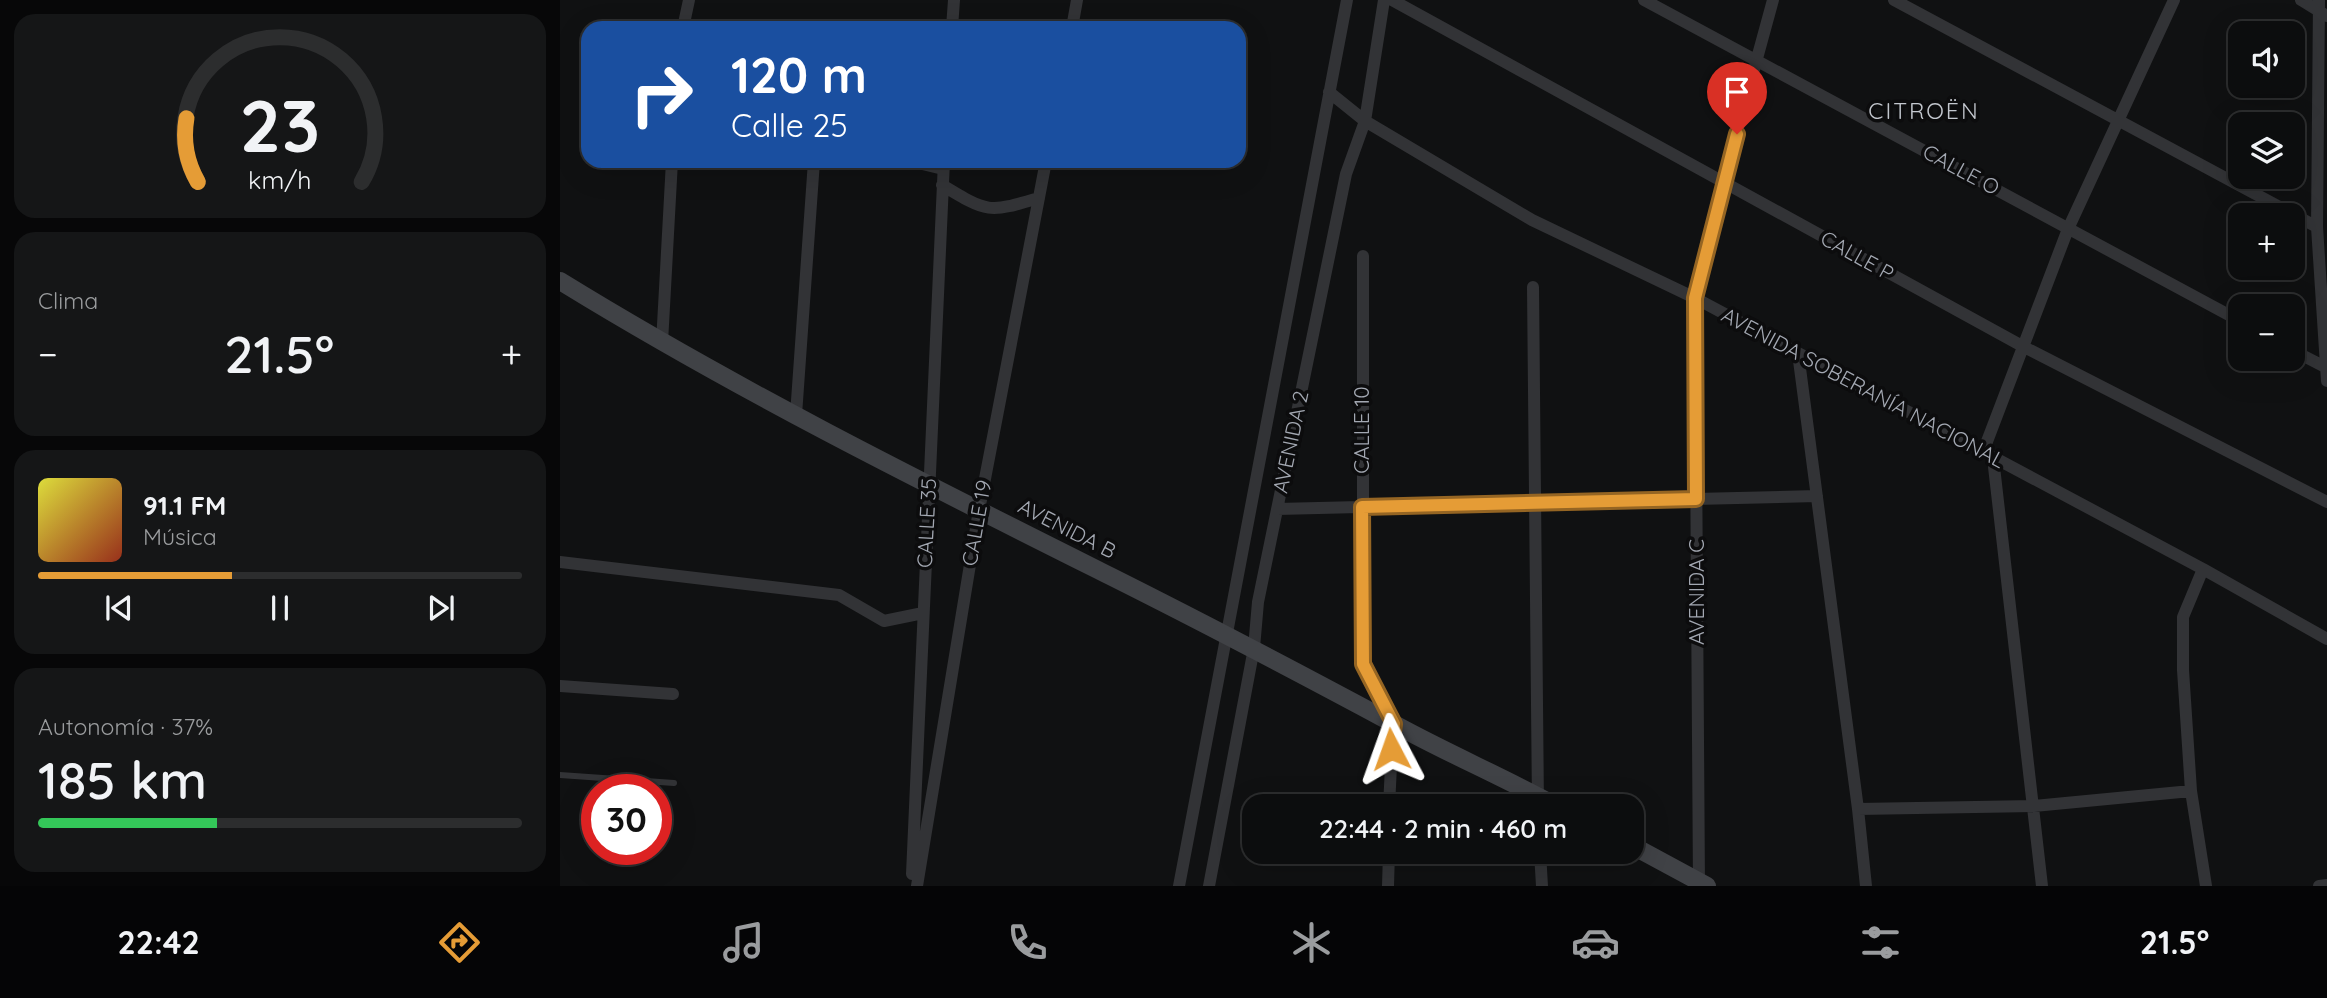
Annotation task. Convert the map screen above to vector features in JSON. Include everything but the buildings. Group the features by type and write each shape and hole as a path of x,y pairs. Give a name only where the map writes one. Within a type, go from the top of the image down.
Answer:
{"street":[{"path":"684,21 689,0"},
{"path":"952,21 954,0"},
{"path":"1073,21 1077,0"},
{"name":"AVENIDA 2","path":"1179,886 1347,0"},
{"name":"AVENIDA 2","path":"1209,886 1254,648 1258,602 1346,174 1365,121 1384,0"},
{"name":"CALLE P","path":"1392,0 2024,346 2327,502"},
{"name":"CALLE O","path":"1644,0 2228,315"},
{"name":"AVENIDA C","path":"1702,884 1695,298 1773,0"},
{"path":"1894,0 2318,227"},
{"path":"2042,886 1988,455 2024,346 2068,229 2174,0"},
{"path":"2301,0 2321,9 2318,227 2327,372"},
{"name":"AVENIDA SOBERANÍA NACIONAL","path":"1329,92 1365,121 1532,220 1695,298 2203,569 2327,639"},
{"path":"662,343 672,168"},
{"path":"796,415 814,168"},
{"name":"CALLE 35","path":"914,886 943,168"},
{"name":"CALLE 19","path":"914,886 979,510 1045,168"},
{"path":"942,185 976,206 993,209 1039,198"},
{"name":"CALLE 10","path":"1363,256 1363,664 1394,724"},
{"name":"AVENIDA B","path":"560,281 662,343 796,415 1254,648 1525,794"},
{"path":"1534,287 1538,794"},
{"path":"1798,353 1866,886"},
{"path":"2305,358 2327,372"},
{"path":"1277,509 1816,496"},
{"path":"560,562 839,595 884,621 923,613"},
{"path":"2203,569 2183,617 2183,670 2191,791 2206,886"},
{"path":"560,686 673,694"},
{"path":"1390,794 1394,724"},
{"path":"1858,808 2034,806 2191,791"},
{"path":"1644,852 1702,884"},
{"path":"1388,886 1389,864"},
{"path":"1541,864 1542,886"},
{"path":"2319,886 2327,885"}],"lane":[{"path":"560,775 674,783"}],"district":[{"name":"CITROËN","path":"1924,111"}],"route":[{"path":"1391,749 1394,724 1363,664 1362,507 1696,499 1695,298 1737,134"}]}
